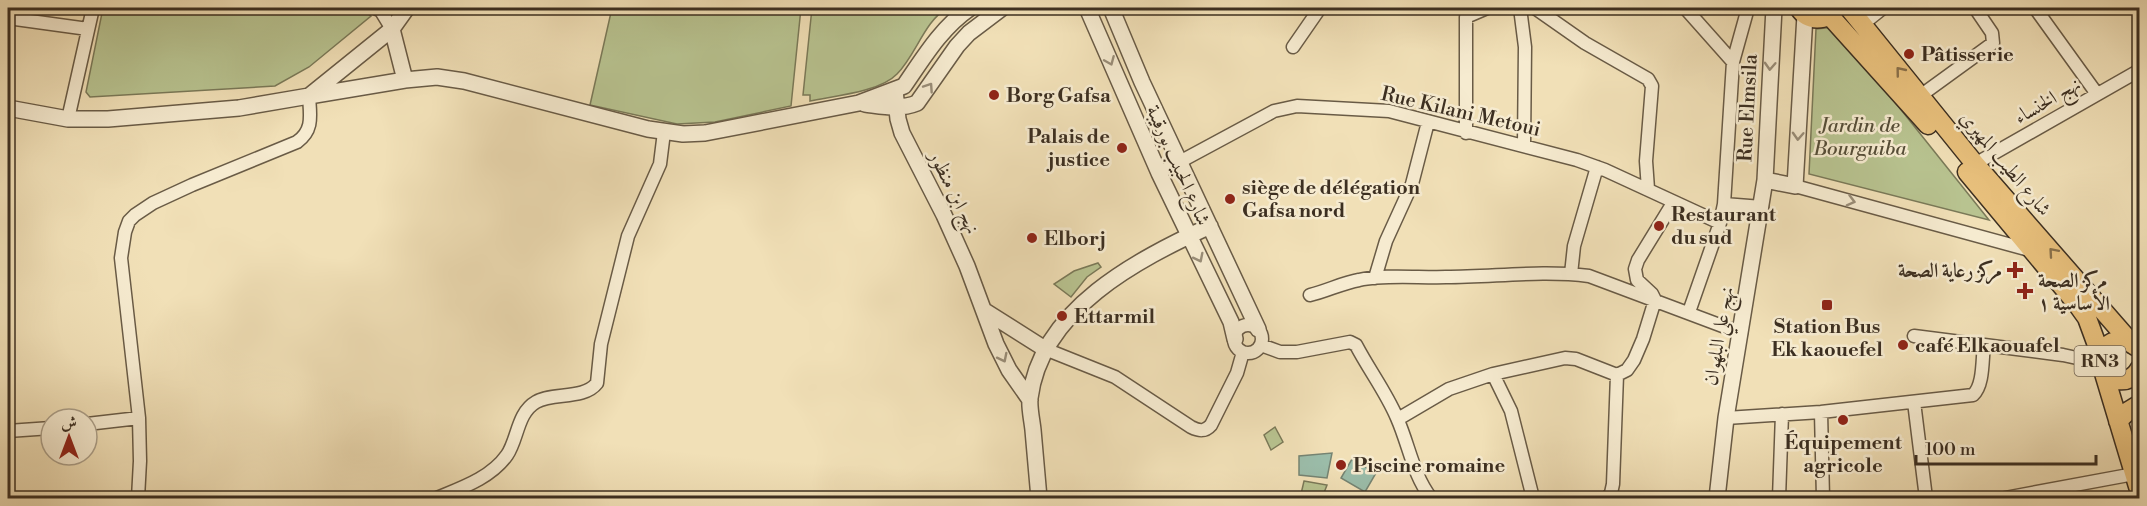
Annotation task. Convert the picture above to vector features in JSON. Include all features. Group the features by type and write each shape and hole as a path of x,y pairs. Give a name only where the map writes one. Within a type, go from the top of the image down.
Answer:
{"main road":[{"name":"شارع الطيب المهيري","path":"1849,8 1975,164 2138,349"},
{"path":"1802,11 1820,18 1833,11"},
{"name":"شارع الطيب المهيري","path":"1833,11 2087,318 2139,493"},
{"name":"RN3","path":"2138,349 2126,341 2113,342 2107,345 2101,363 2113,379 2119,381 2132,377 2139,368"},
{"path":"2118,421 2127,411 2139,404"}],"street":[{"path":"68,118 93,8"},
{"path":"375,8 381,11 392,29 405,80"},
{"path":"309,96 392,29 407,8"},
{"path":"8,108 68,118 108,119 239,108 405,80 437,77 464,81 664,132 683,134 716,131 859,103 904,86 944,29 970,8"},
{"path":"859,103 897,107 917,103 957,46 969,33 1002,8"},
{"name":"شارع الحبيب بورقيبة","path":"1087,8 1188,236 1231,322 1239,346"},
{"name":"شارع الحبيب بورقيبة","path":"1111,8 1142,82 1258,329"},
{"path":"1293,47 1320,8"},
{"path":"1466,133 1466,17 1487,8"},
{"path":"1520,8 1525,47 1524,145"},
{"path":"1535,8 1586,43 1648,79 1652,86 1646,160 1648,189"},
{"path":"1686,8 1733,62"},
{"path":"1689,312 1720,223 1724,204 1733,62 1748,8"},
{"name":"Rue Elmsila","path":"1774,8 1765,180 1795,186"},
{"path":"1863,24 1882,8"},
{"path":"1920,96 1993,44 1992,33 1975,8"},
{"path":"2035,8 2097,94"},
{"path":"1802,11 1795,186 2033,251"},
{"path":"8,18 88,29"},
{"name":"نهج الخنساء","path":"1975,164 2139,70"},
{"name":"نهج ابن منظور","path":"895,90 902,133 944,215 985,311 996,344 1009,370 1030,400"},
{"path":"138,498 139,418 121,258 129,221 153,204 192,184 297,142 305,136 308,130 309,96"},
{"name":"Rue Kilani Metoui","path":"1159,172 1274,111 1297,106 1389,111 1466,133 1524,145 1596,167 1720,223"},
{"path":"1375,278 1386,241 1412,184 1428,122"},
{"path":"436,498 488,474 501,462 509,453 518,426 534,403 554,396 588,390 595,386 598,378 601,344 628,236 660,164 664,132"},
{"path":"1571,274 1574,246 1596,167"},
{"name":"نهج علي البلهوان","path":"1717,498 1726,417 1765,180"},
{"path":"1398,419 1449,388 1493,374 1565,358 1576,359 1617,375 1627,370 1643,339 1655,300 1637,280 1635,269 1638,260 1673,203"},
{"path":"1724,204 1762,207"},
{"path":"1039,498 1030,400 1037,366 1045,349 1081,305 1108,282 1133,266 1210,226"},
{"path":"1310,295 1359,280 1375,278 1525,273 1571,274 1589,276 1741,333"},
{"path":"985,311 1045,349 1115,377 1191,428 1199,430 1211,425 1237,373 1239,346 1237,331 1249,325 1258,329 1262,336 1261,345 1256,351 1239,346"},
{"path":"1914,336 2063,355 2101,363"},
{"path":"1261,345 1280,352 1297,352 1350,342 1356,345 1383,388 1398,419 1420,483 1431,498"},
{"path":"1726,417 1821,412 1976,393 1984,345"},
{"path":"1493,374 1511,411 1532,498"},
{"path":"1607,498 1611,494 1613,484 1617,375"},
{"path":"1914,402 1926,498"},
{"path":"1821,412 1822,498"},
{"path":"1779,498 1782,414"},
{"path":"99,423 139,418"},
{"path":"8,431 39,429"},
{"path":"2005,498 2021,497 2134,474"}],"green space":[{"path":"103,8 359,8 371,16 309,67 275,86 90,97 86,92"},
{"path":"612,8 801,8 791,106 715,122 677,124 590,105"},
{"path":"812,8 947,8 926,30 904,66 889,80 868,89 810,101 810,95 803,95"},
{"name":"Jardin de Bourguiba","path":"1835,27 1989,220 1809,174 1816,29"},
{"path":"1098,263 1101,267 1087,277 1071,297 1054,284 1074,271"},
{"path":"1275,427 1283,442 1271,450 1264,435"},
{"path":"1304,481 1327,485 1322,498 1301,494"}],"shaded area":[{"path":"1332,453 1327,478 1299,475 1299,456"},
{"path":"1352,459 1376,473 1365,492 1341,478"}],"place":[{"name":"Pâtisserie","path":"1909,54"},
{"name":"Borg Gafsa","path":"994,95"},
{"name":"Palais de justice","path":"1122,148"},
{"name":"siège de délégation Gafsa nord","path":"1230,199"},
{"name":"Restaurant du sud","path":"1659,226"},
{"name":"Elborj","path":"1032,238"},
{"name":"مركز رعاية الصحة","path":"2015,270"},
{"name":"مركز الصحة الأساسية ١","path":"2025,291"},
{"name":"Station Bus Ek kaouefel","path":"1827,305"},
{"name":"Ettarmil","path":"1062,316"},
{"name":"café Elkaouafel","path":"1903,345"},
{"name":"Équipement agricole","path":"1843,420"},
{"name":"Piscine romaine","path":"1341,465"}]}
